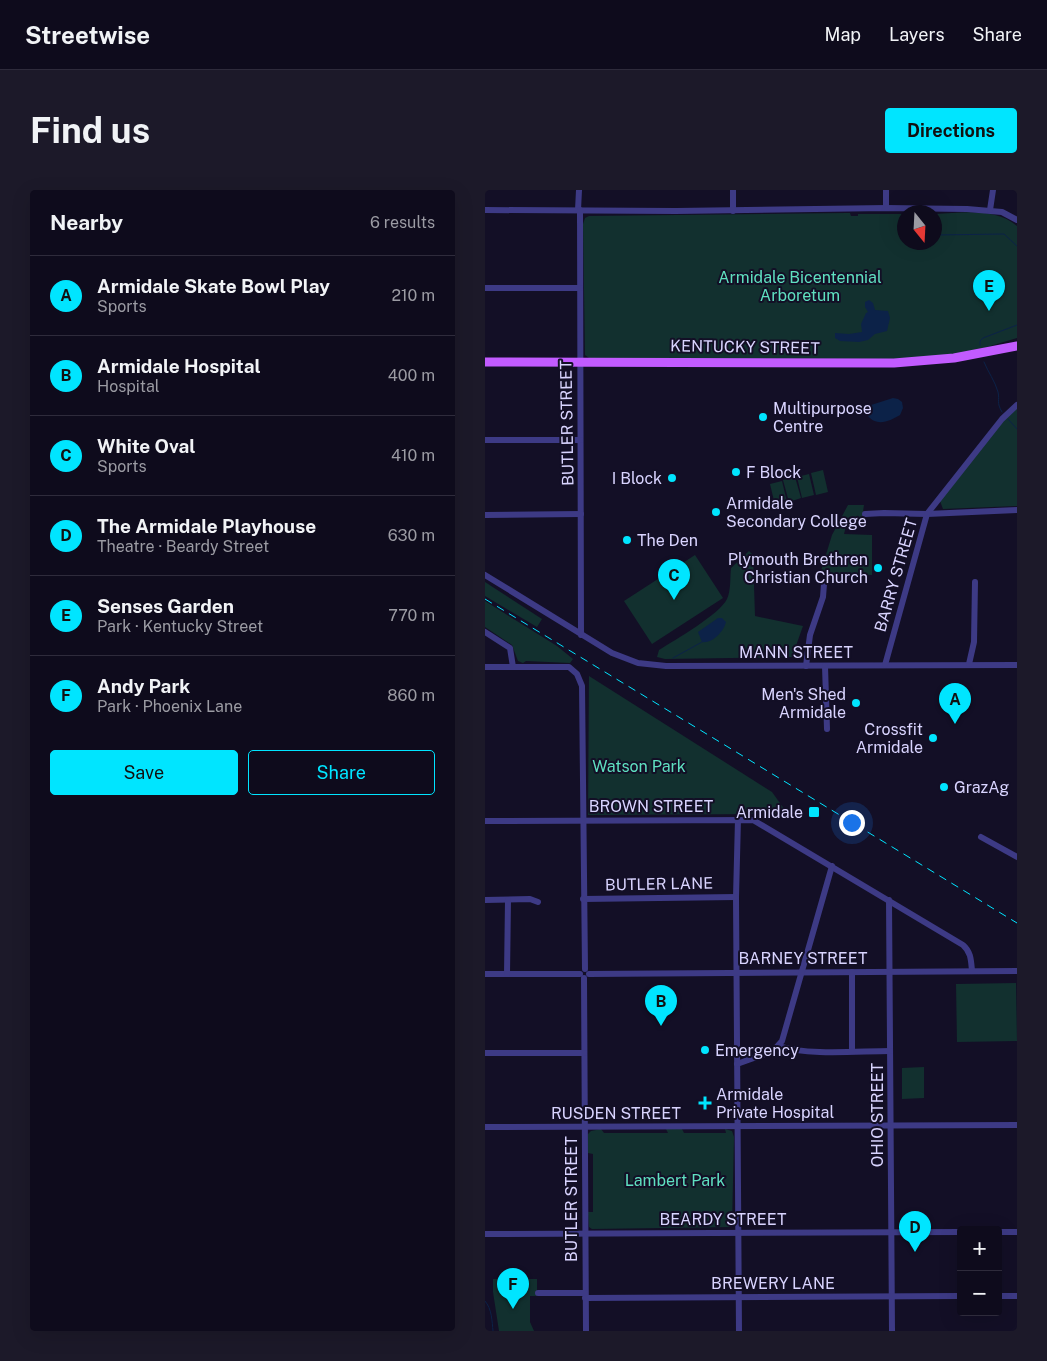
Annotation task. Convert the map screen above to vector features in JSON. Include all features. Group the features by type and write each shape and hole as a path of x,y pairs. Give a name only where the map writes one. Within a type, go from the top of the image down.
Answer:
{"main road":[{"name":"KENTUCKY STREET","path":"1003,348 1007,344 1017,341"},
{"name":"KENTUCKY STREET","path":"485,362 894,363 954,358 1017,346"}],"street":[{"name":"BUTLER STREET","path":"579,190 581,635"},
{"path":"733,190 733,211"},
{"path":"885,190 886,208"},
{"path":"990,210 993,190"},
{"path":"485,210 733,211 886,208 990,210 1002,212 1017,220"},
{"path":"485,288 580,288"},
{"name":"BARRY STREET","path":"885,665 927,514 1002,419 1017,405"},
{"path":"485,440 580,440"},
{"path":"865,514 927,514 1017,510"},
{"path":"485,515 581,514"},
{"name":"MANN STREET","path":"485,576 612,653 638,663 651,665 806,666 1017,665"},
{"path":"969,664 974,642 975,582"},
{"path":"806,666 810,635 823,597 824,584"},
{"path":"485,632 510,648 513,666 485,667"},
{"name":"BUTLER STREET","path":"513,666 569,667 577,674 582,686 586,1331"},
{"path":"825,666 827,729"},
{"path":"738,819 736,897 739,1331"},
{"name":"BROWN STREET","path":"485,821 753,820 963,945 968,950 971,958 972,971"},
{"path":"981,837 1017,857"},
{"path":"737,1064 773,1051 779,1046 785,1036 831,866"},
{"name":"BUTLER LANE","path":"583,899 736,897"},
{"path":"485,900 530,899 538,902"},
{"path":"507,974 508,900"},
{"name":"OHIO STREET","path":"889,900 892,1331"},
{"name":"BARNEY STREET","path":"485,974 1017,971"},
{"path":"852,972 853,1052"},
{"path":"779,1046 792,1050 891,1051"},
{"path":"485,1053 584,1053"},
{"name":"RUSDEN STREET","path":"485,1127 1017,1125"},
{"name":"BEARDY STREET","path":"485,1234 957,1232"},
{"path":"1002,1232 1017,1232"},
{"name":"BREWERY LANE","path":"538,1293 738,1297 957,1296"},
{"path":"1002,1296 1017,1296"}],"green space":[{"name":"Armidale Bicentennial Arboretum","path":"977,212 999,216 1017,226 1017,338 967,353 921,359 589,358 585,355 583,224 585,218 589,216 850,213 851,216 858,216 858,214 897,214 897,250 942,250 942,214"},
{"path":"1017,408 1017,506 943,509 940,501 1003,421"},
{"path":"823,470 828,492 816,495 811,473"},
{"path":"809,474 814,495 802,498 797,477"},
{"path":"795,477 801,498 789,502 783,480"},
{"path":"782,481 787,502 775,505 770,484"},
{"path":"848,505 864,505 862,518 848,518 844,534 872,535 872,575 820,574 832,535"},
{"path":"749,551 753,555 755,616 803,626 792,657 665,659 657,657 659,650 716,612 723,605 729,592 731,568"},
{"path":"695,555 723,598 652,644 624,601"},
{"path":"485,582 542,619 537,627 485,596"},
{"path":"485,601 557,646 573,659 570,663 526,661 523,663 518,661 512,645 485,627"},
{"name":"Watson Park","path":"589,676 772,792 785,810 783,814 588,815"},
{"path":"1016,983 1017,1041 957,1042 956,984"},
{"path":"924,1067 924,1098 902,1099 902,1068"},
{"name":"Lambert Park","path":"601,1129 604,1133 668,1133 666,1129 682,1129 684,1133 726,1133 725,1129 732,1131 734,1137 732,1227 592,1229 589,1227 588,1212 593,1212 593,1154 588,1153 588,1134 591,1131"},
{"path":"493,1279 537,1279 537,1296 530,1296 530,1322 534,1331 499,1331"}],"water":[{"path":"869,300 873,303 875,310 888,311 890,318 887,331 875,334 868,340 859,342 840,341 835,338 835,333 849,334 862,332 861,324 868,312 865,302"},
{"path":"893,398 902,402 903,408 900,415 884,422 875,421 868,416 871,405"},
{"path":"718,618 722,618 726,622 723,629 710,641 702,642 698,632"}],"waterway":[{"path":"942,235 1004,234 1017,246"},
{"path":"980,345 980,341 983,338 1017,325"},
{"path":"984,362 997,388 999,406 1002,412"},
{"path":"1008,419 1017,429"},
{"path":"673,658 702,642"},
{"path":"485,1301 490,1311 493,1331"}],"railway":[{"path":"485,599 1017,923"}],"place":[{"name":"Senses Garden","path":"989,311"},
{"name":"Multipurpose Centre","path":"763,417"},
{"name":"F Block","path":"736,472"},
{"name":"I Block","path":"672,478"},
{"name":"Armidale Secondary College","path":"716,512"},
{"name":"The Den","path":"627,540"},
{"name":"Plymouth Brethren Christian Church","path":"878,568"},
{"name":"White Oval","path":"674,600"},
{"name":"Men's Shed Armidale","path":"856,703"},
{"name":"Armidale Skate Bowl Play","path":"955,724"},
{"name":"Crossfit Armidale","path":"933,738"},
{"name":"GrazAg","path":"944,787"},
{"name":"Armidale","path":"814,812"},
{"name":"Armidale Hospital","path":"661,1026"},
{"name":"Emergency","path":"705,1050"},
{"name":"Armidale Private Hospital","path":"705,1103"},
{"name":"The Armidale Playhouse","path":"915,1252"},
{"name":"Andy Park","path":"513,1309"}]}
